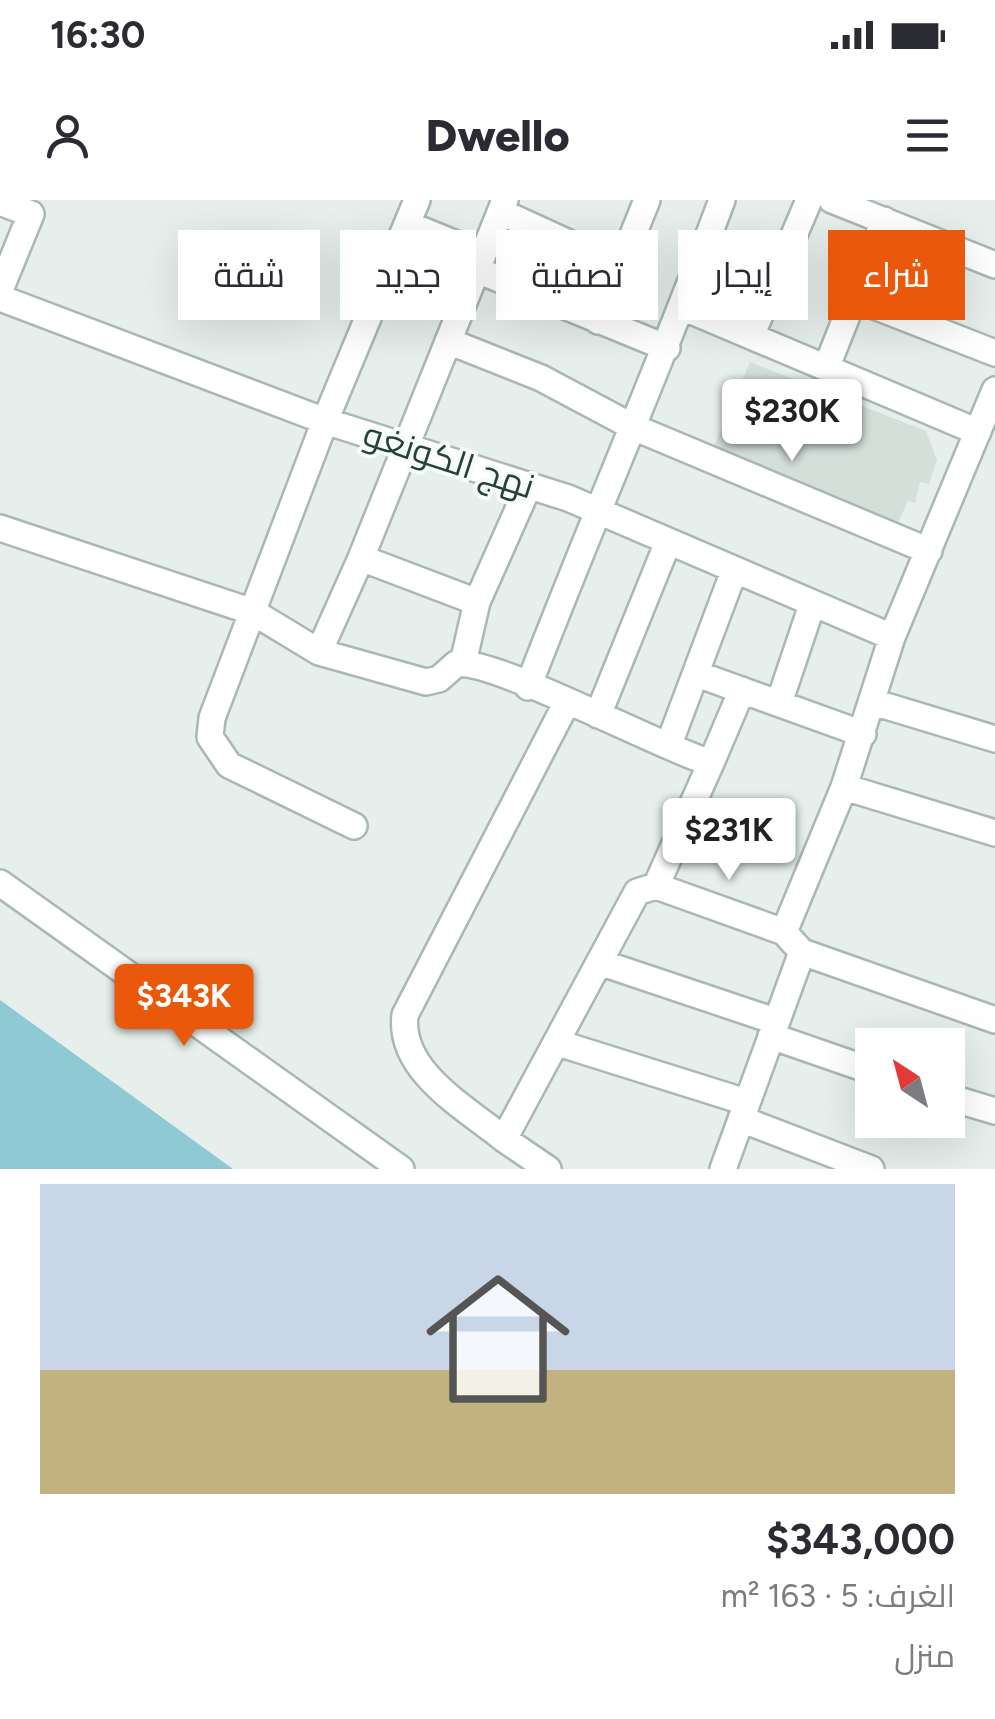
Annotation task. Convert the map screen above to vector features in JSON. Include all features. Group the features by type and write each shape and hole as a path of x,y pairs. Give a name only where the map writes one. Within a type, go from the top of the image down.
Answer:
{"street":[{"path":"635,230 647,200"},
{"path":"711,230 722,200"},
{"path":"751,336 808,200"},
{"path":"832,200 995,265"},
{"path":"0,202 31,214 0,290"},
{"path":"319,652 362,558 503,206 550,230"},
{"path":"354,826 229,765 214,749 212,718 325,420 412,212 480,262 598,321 667,348"},
{"path":"880,230 884,220"},
{"name":"نهج الكونغو","path":"0,298 325,420 530,485 892,637"},
{"path":"528,686 596,511 678,318"},
{"path":"713,320 978,432"},
{"path":"828,366 846,320"},
{"path":"910,320 995,353"},
{"path":"448,341 540,378 633,427 928,551"},
{"path":"784,932 844,787 892,637 993,402"},
{"path":"0,528 253,612 319,652 433,682 463,662 477,602 530,485"},
{"path":"598,715 668,542"},
{"path":"362,558 477,602"},
{"path":"668,744 734,571"},
{"path":"778,703 812,605"},
{"path":"463,662 711,764"},
{"path":"697,674 863,734"},
{"path":"656,886 742,690"},
{"path":"548,1169 447,1094 412,1056 403,1034 405,1015 567,702"},
{"path":"873,702 995,739"},
{"path":"844,787 995,834"},
{"path":"0,883 402,1169"},
{"path":"504,1138 637,892 656,886 784,932 802,952 995,1020"},
{"path":"723,1169 802,952"},
{"path":"602,963 773,1028 855,1064"},
{"path":"558,1043 744,1110 871,1169"},
{"path":"965,1102 995,1111"}],"shaded area":[{"path":"750,362 926,431 937,460 929,484 920,482 915,503 908,501 895,529 712,451"}],"water":[{"path":"0,1000 233,1169 0,1169"}]}
